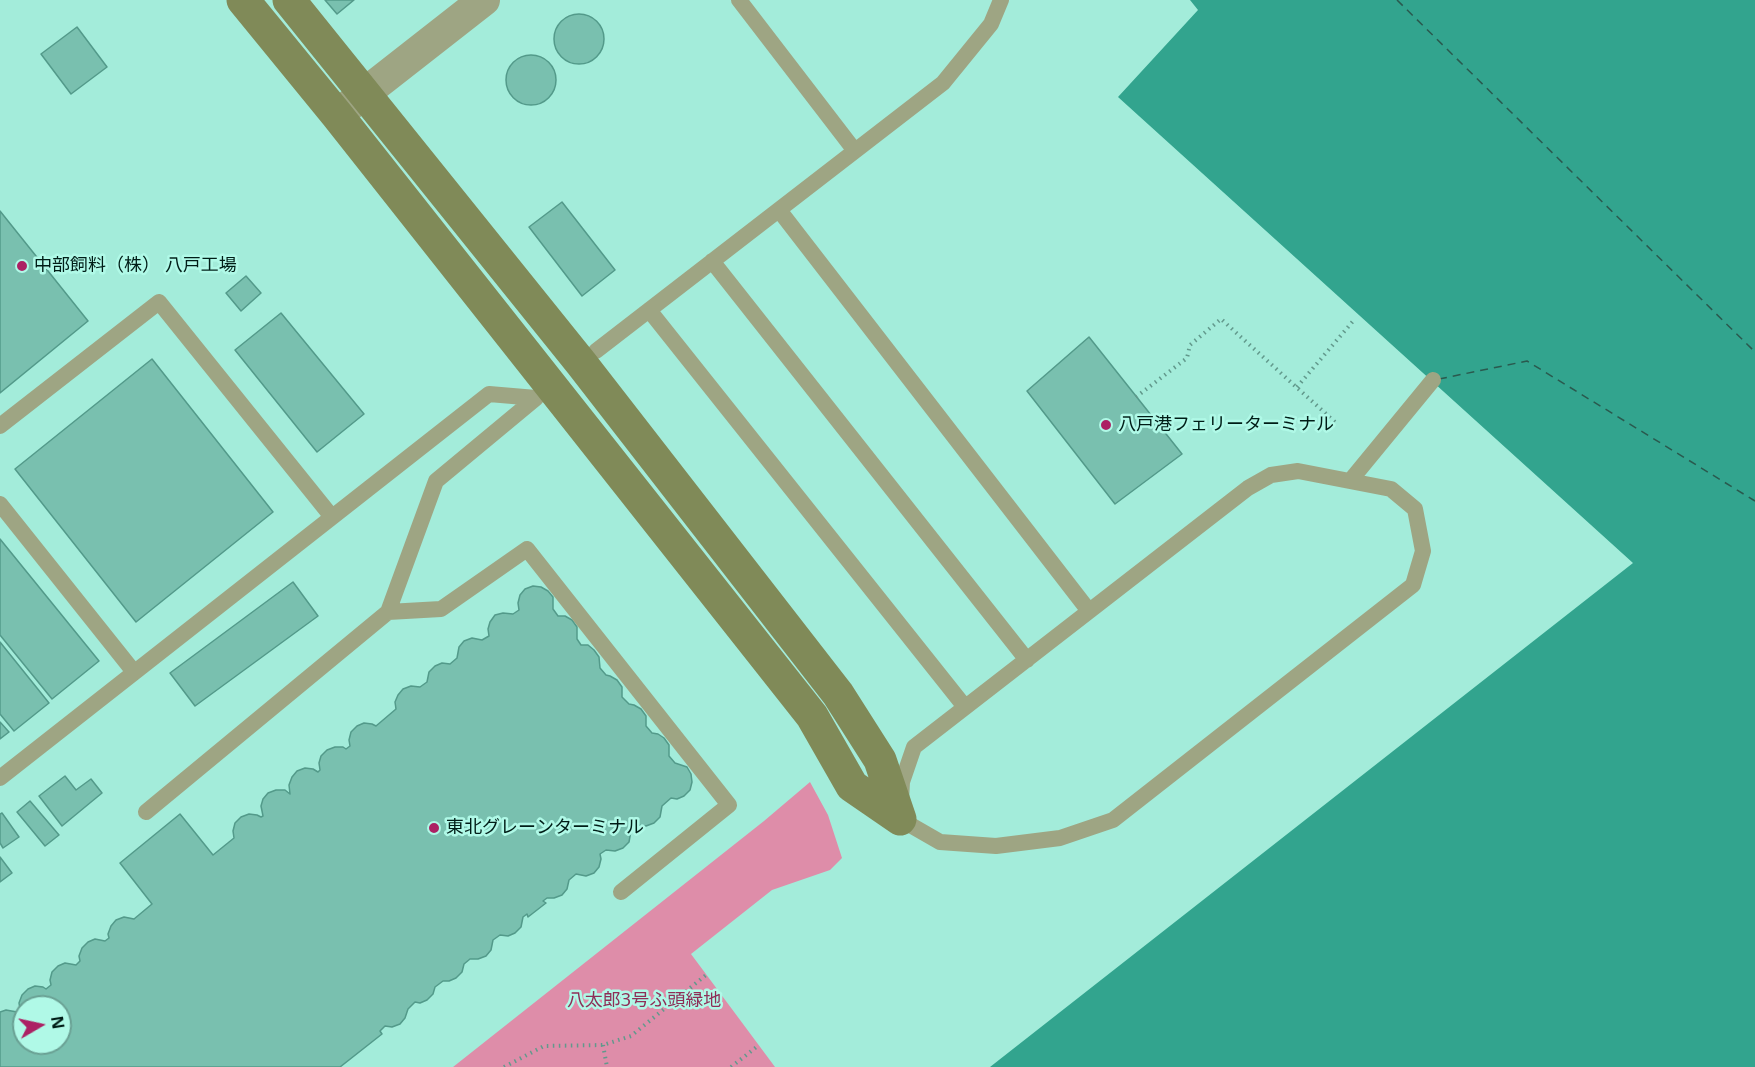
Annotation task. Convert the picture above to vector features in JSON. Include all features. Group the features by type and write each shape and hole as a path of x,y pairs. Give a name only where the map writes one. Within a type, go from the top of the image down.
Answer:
{"street":[{"path":"243,0 337,115 544,392 812,716 852,786 900,819"},
{"path":"289,0 364,93 588,357 837,694 880,760 900,819"},
{"path":"337,115 484,0"},
{"path":"544,392 588,357"}],"lane":[{"path":"739,0 855,151"},
{"path":"588,357 943,83 991,24 1001,0"},
{"path":"779,210 1089,611"},
{"path":"712,261 1027,660"},
{"path":"0,426 159,302 332,517"},
{"path":"649,310 965,707"},
{"path":"1350,481 1433,380"},
{"path":"0,777 489,394 544,392"},
{"path":"146,812 388,612 436,481 544,392"},
{"path":"1298,471 1350,481 1391,489 1415,509 1423,550 1413,585 1113,820 1060,838 996,846 940,842 900,819 902,782 914,747 1248,488 1271,475 1298,471"},
{"path":"0,504 134,672"},
{"path":"388,612 441,609 527,549 729,805 621,892"}],"path":[{"path":"1136,397 1187,358 1190,345 1221,319 1335,422"},
{"path":"1297,387 1354,320"},
{"path":"504,1067 544,1046 603,1045 631,1036 706,975"},
{"path":"603,1045 607,1067"},
{"path":"731,1067 759,1045"}],"green space":[{"name":"八太郎3号ふ頭緑地","path":"810,782 828,815 842,858 830,870 772,890 691,954 775,1067 453,1067 764,821"}],"shaded area":[{"path":"1190,0 1755,0 1755,1067 990,1067 1633,563 1118,97 1198,10"}],"building":[{"path":"325,0 354,0 337,14"},
{"path":"584,14 597,21 603,29 603,49 597,57 589,63 574,64 561,57 555,49 554,34 561,21 569,15"},
{"path":"77,27 107,67 71,94 41,54"},
{"path":"531,55 549,62 556,80 549,98 531,105 513,98 506,80 513,62"},
{"path":"562,202 615,270 582,296 529,227"},
{"name":"中部飼料（株） 八戸工場","path":"0,211 88,321 0,393"},
{"path":"246,276 261,293 241,311 226,293"},
{"path":"281,313 364,414 317,452 235,350"},
{"name":"八戸港フェリーターミナル","path":"1089,337 1182,454 1115,504 1027,391"},
{"path":"152,359 273,512 136,622 15,469"},
{"path":"0,539 99,661 52,699 0,635"},
{"path":"293,582 318,616 195,706 170,673"},
{"name":"東北グレーンターミナル","path":"533,586 541,587 553,597 553,609 558,616 565,616 572,620 577,627 577,639 581,645 588,645 594,650 599,657 600,668 606,675 617,680 622,687 622,697 629,704 641,709 646,716 646,726 652,733 664,738 669,745 669,756 675,763 687,767 692,782 690,790 684,796 677,799 671,798 662,806 660,817 654,823 646,826 638,825 631,831 629,842 623,848 615,851 606,850 600,854 599,867 594,873 586,876 576,874 569,880 567,889 562,895 543,901 546,903 528,917 527,914 523,917 521,927 515,933 508,936 500,935 493,940 491,950 486,956 470,959 464,964 462,972 456,978 443,981 435,987 433,994 427,1000 420,1003 415,1002 408,1009 400,1024 392,1027 385,1026 380,1031 382,1034 340,1067 0,1067 0,1012 6,1010 12,1011 12,1055 72,1055 72,995 22,995 35,986 46,989 51,985 52,972 58,966 65,963 76,965 80,961 82,948 88,942 95,939 105,941 109,938 111,926 116,920 124,917 134,919 152,904 120,863 180,814 213,855 234,838 235,823 241,817 249,814 263,816 261,806 268,793 285,790 290,794 289,785 297,771 305,768 318,772 321,756 327,750 335,747 346,749 350,746 351,732 357,726 364,723 376,726 396,709 395,702 403,689 411,686 420,687 427,682 429,672 435,666 442,663 450,664 457,658 459,647 464,641 472,638 482,640 489,636 490,622 495,615 513,614 519,610 520,595 525,589"},
{"path":"0,642 49,703 14,731 0,714"},
{"path":"0,722 9,732 0,739"},
{"path":"65,776 76,790 91,779 102,793 62,826 39,796"},
{"path":"30,801 59,835 45,846 17,812"},
{"path":"2,813 19,837 3,848 0,843 0,814"},
{"path":"0,857 12,873 0,882"}],"ferry route":[{"path":"1397,0 1755,352"},
{"path":"1439,379 1527,361 1755,501"}],"place":[{"name":"中部飼料（株） 八戸工場","path":"22,266"},
{"name":"八戸港フェリーターミナル","path":"1106,425"},
{"name":"東北グレーンターミナル","path":"434,828"}]}
